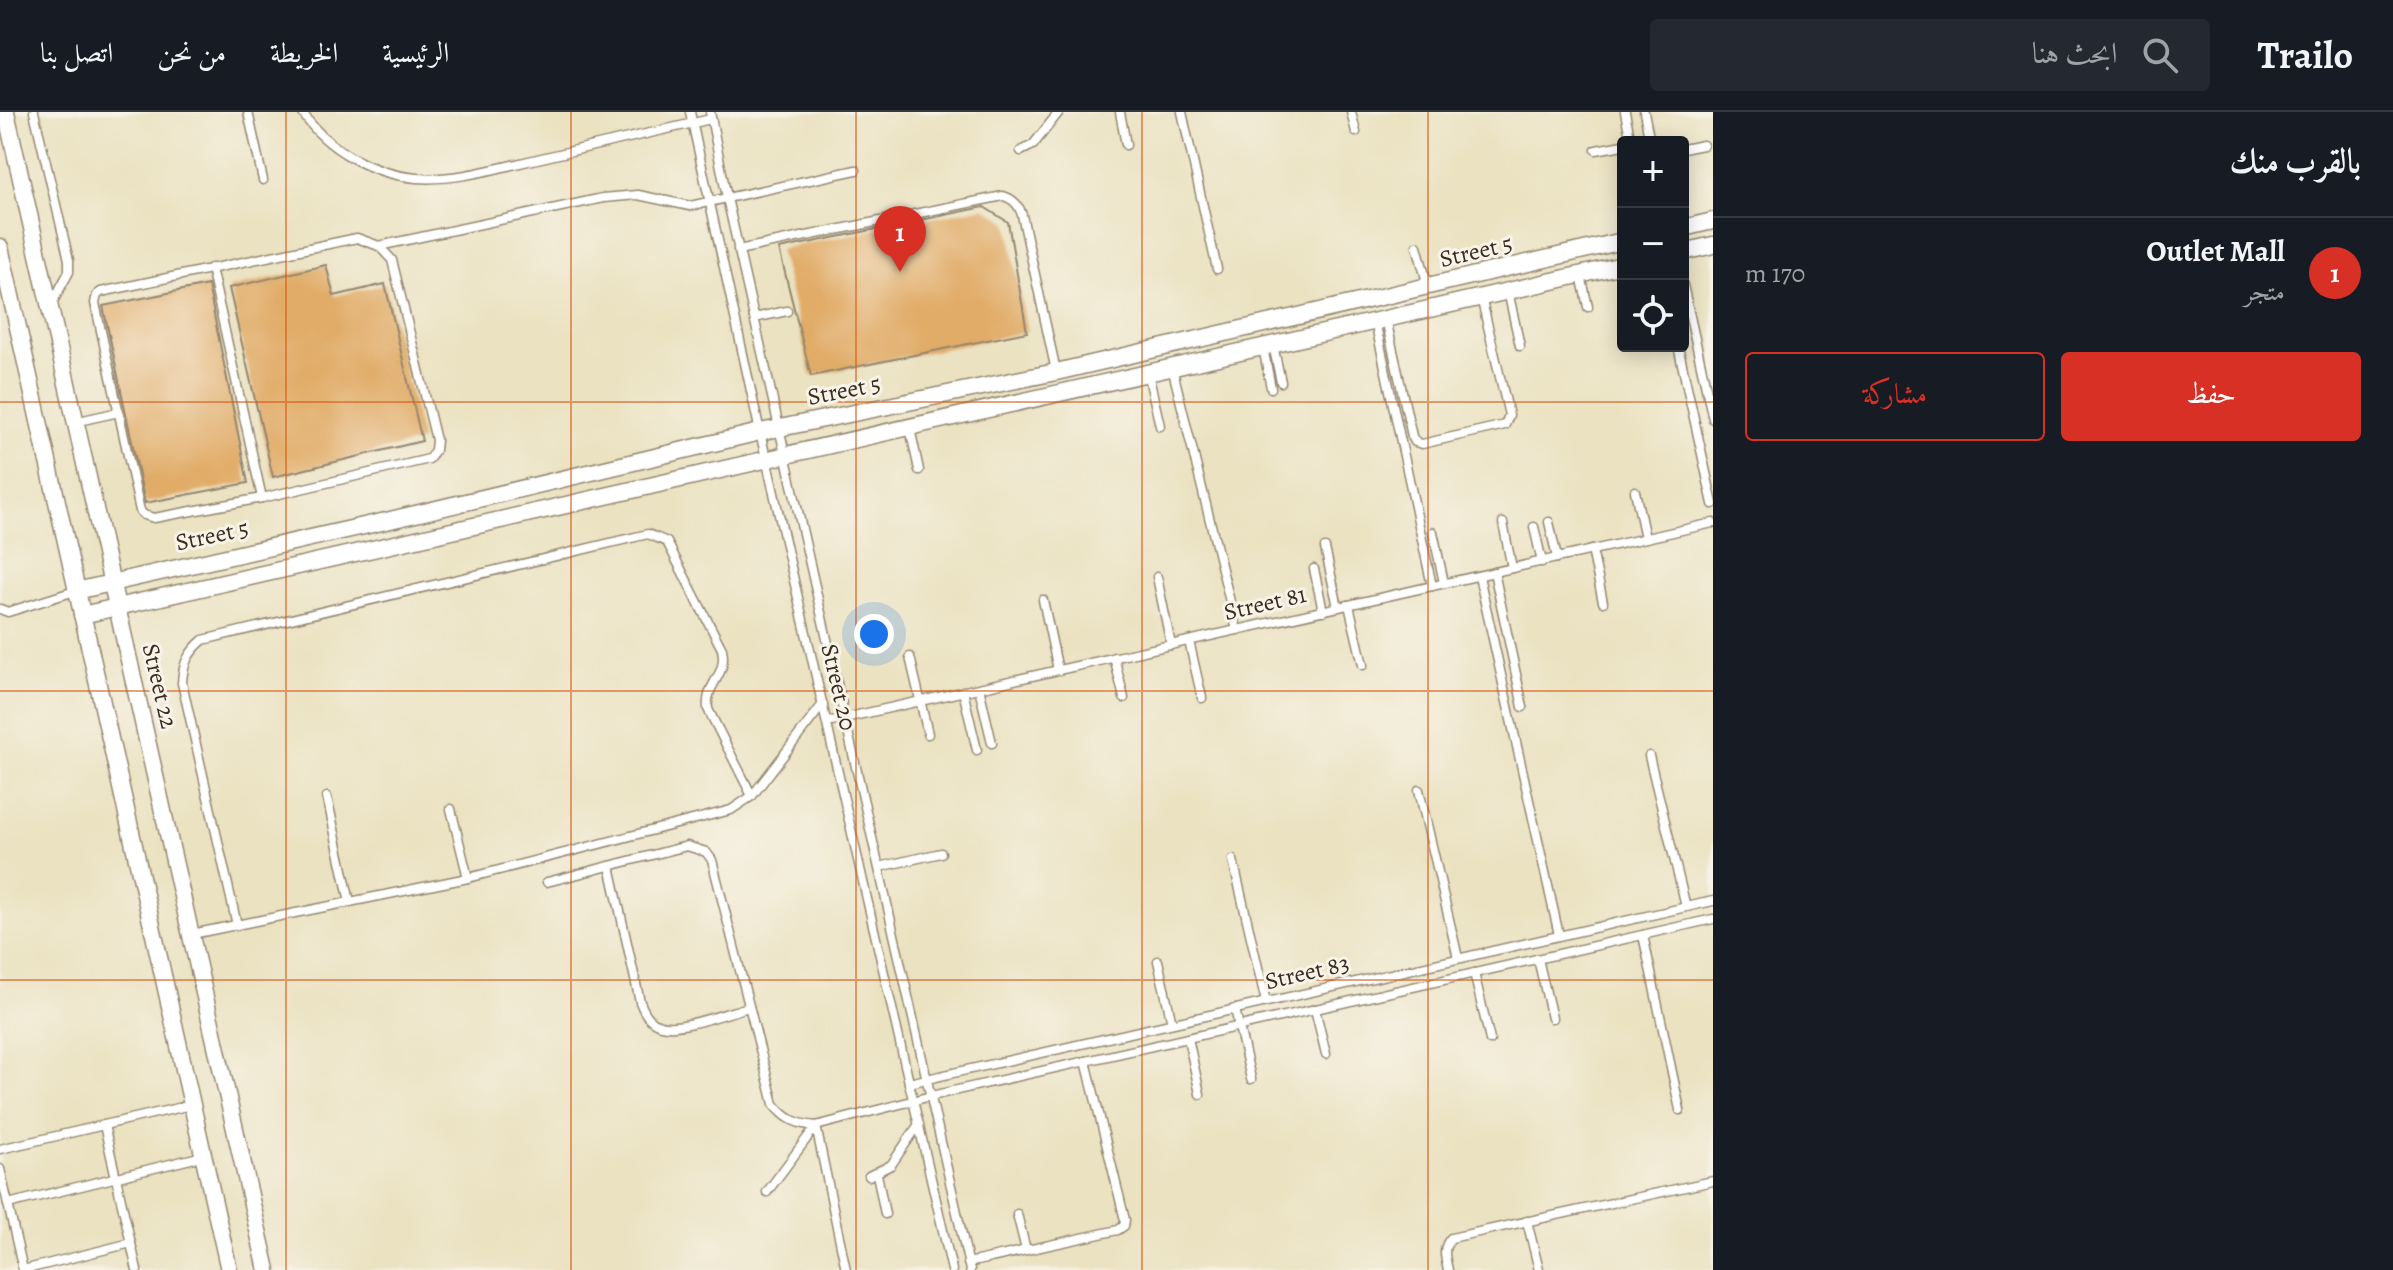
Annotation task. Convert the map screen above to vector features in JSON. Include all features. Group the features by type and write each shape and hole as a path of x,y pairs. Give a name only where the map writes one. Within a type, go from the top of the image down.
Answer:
{"street":[{"name":"Street 22","path":"6,112 73,422 118,607 267,1270"},
{"path":"1689,227 1713,221"},
{"name":"Street 5","path":"76,591 760,432 1056,372 1617,242"},
{"path":"1689,251 1713,245"},
{"path":"1,256 229,1270"},
{"name":"Street 5","path":"82,615 1617,266"},
{"path":"1376,299 1381,320"}],"lane":[{"path":"34,112 69,260 69,272 48,309"},
{"path":"248,112 263,180"},
{"path":"302,112 325,140 345,154 392,174 416,178 489,170 693,123 710,116"},
{"name":"Street 20","path":"690,112 766,460 952,1270"},
{"path":"1021,151 1033,145 1059,112"},
{"path":"1120,112 1126,145"},
{"path":"1182,112 1217,269"},
{"path":"1351,112 1356,132"},
{"path":"1625,112 1630,136"},
{"path":"1644,112 1649,136"},
{"name":"Street 20","path":"710,116 969,1266"},
{"path":"1689,148 1703,145"},
{"path":"1596,150 1617,146"},
{"path":"379,246 620,195 655,198 690,206 856,170"},
{"path":"738,250 1003,196 1017,204 1022,215 1056,372"},
{"path":"346,239 368,240 379,246 392,260 436,440 435,450 429,459 262,498 154,518 144,515 140,511 95,303 97,295 346,239"},
{"path":"1417,246 1428,286"},
{"path":"211,268 262,498"},
{"path":"1581,275 1588,307"},
{"path":"1508,291 1520,346"},
{"path":"1381,320 1412,436 1415,442 1422,444 1436,441 1505,425 1509,421 1481,297"},
{"path":"754,318 787,311"},
{"path":"1689,312 1713,419"},
{"path":"1381,320 1432,586"},
{"path":"1268,346 1281,382"},
{"path":"1268,346 1271,388"},
{"path":"1679,352 1713,504"},
{"path":"1172,367 1237,630"},
{"path":"1148,373 1160,426"},
{"path":"73,422 119,412"},
{"path":"910,427 919,470"},
{"path":"1635,491 1645,538"},
{"path":"1549,522 1557,558"},
{"path":"1503,523 1512,568"},
{"name":"Street 81","path":"827,722 1713,523"},
{"path":"1534,527 1542,562"},
{"path":"1433,532 1444,583"},
{"path":"237,925 182,683 183,666 190,651 203,640 648,534 658,536 667,542 722,649 722,671 710,689 708,709 752,796"},
{"path":"1325,548 1338,607"},
{"path":"1592,550 1603,602"},
{"path":"1314,569 1323,611"},
{"path":"1494,572 1523,707"},
{"path":"1479,576 1559,935"},
{"path":"1157,577 1171,645"},
{"path":"0,609 8,612 76,591"},
{"path":"1043,600 1058,670"},
{"path":"1349,605 1363,665"},
{"path":"1189,641 1202,698"},
{"path":"910,657 928,734"},
{"path":"1114,657 1124,698"},
{"path":"979,688 992,743"},
{"path":"963,691 977,750"},
{"path":"192,934 468,878 731,810 752,796 823,704"},
{"path":"1649,756 1686,907"},
{"path":"1419,790 1458,958"},
{"path":"327,797 350,902"},
{"path":"451,809 468,878"},
{"path":"547,882 687,846 706,852 712,860 774,1104 785,1117 799,1124 816,1126"},
{"path":"879,867 941,853"},
{"path":"1233,860 1266,1002"},
{"path":"610,866 640,1002 646,1016 659,1025 674,1026 749,1007"},
{"name":"Street 83","path":"909,1083 1713,901"},
{"name":"Street 83","path":"816,1126 913,1100 1713,919"},
{"path":"1643,935 1680,1110"},
{"path":"1538,959 1552,1018"},
{"path":"1158,961 1172,1023"},
{"path":"1474,973 1490,1040"},
{"path":"1235,1009 1251,1079"},
{"path":"1315,1009 1326,1054"},
{"path":"1188,1038 1200,1094"},
{"path":"969,1266 1124,1226 1086,1061"},
{"path":"0,1149 191,1105"},
{"path":"885,1214 873,1175 891,1165 919,1124"},
{"path":"104,1125 137,1270"},
{"path":"767,1192 816,1126"},
{"path":"816,1126 846,1270"},
{"path":"8,1204 203,1156"},
{"path":"0,1169 23,1270 131,1243"},
{"path":"1448,1270 1444,1252 1451,1238 1713,1181"},
{"path":"939,1211 955,1206"},
{"path":"1017,1214 1026,1250"},
{"path":"1527,1221 1539,1270"}],"building":[{"path":"984,207 1008,222 1027,332 811,376 779,249"},
{"path":"326,265 334,296 385,284 422,441 273,477 229,288"},
{"path":"208,285 248,483 145,503 103,306"}],"place":[{"name":"Outlet Mall","path":"900,272"}]}
